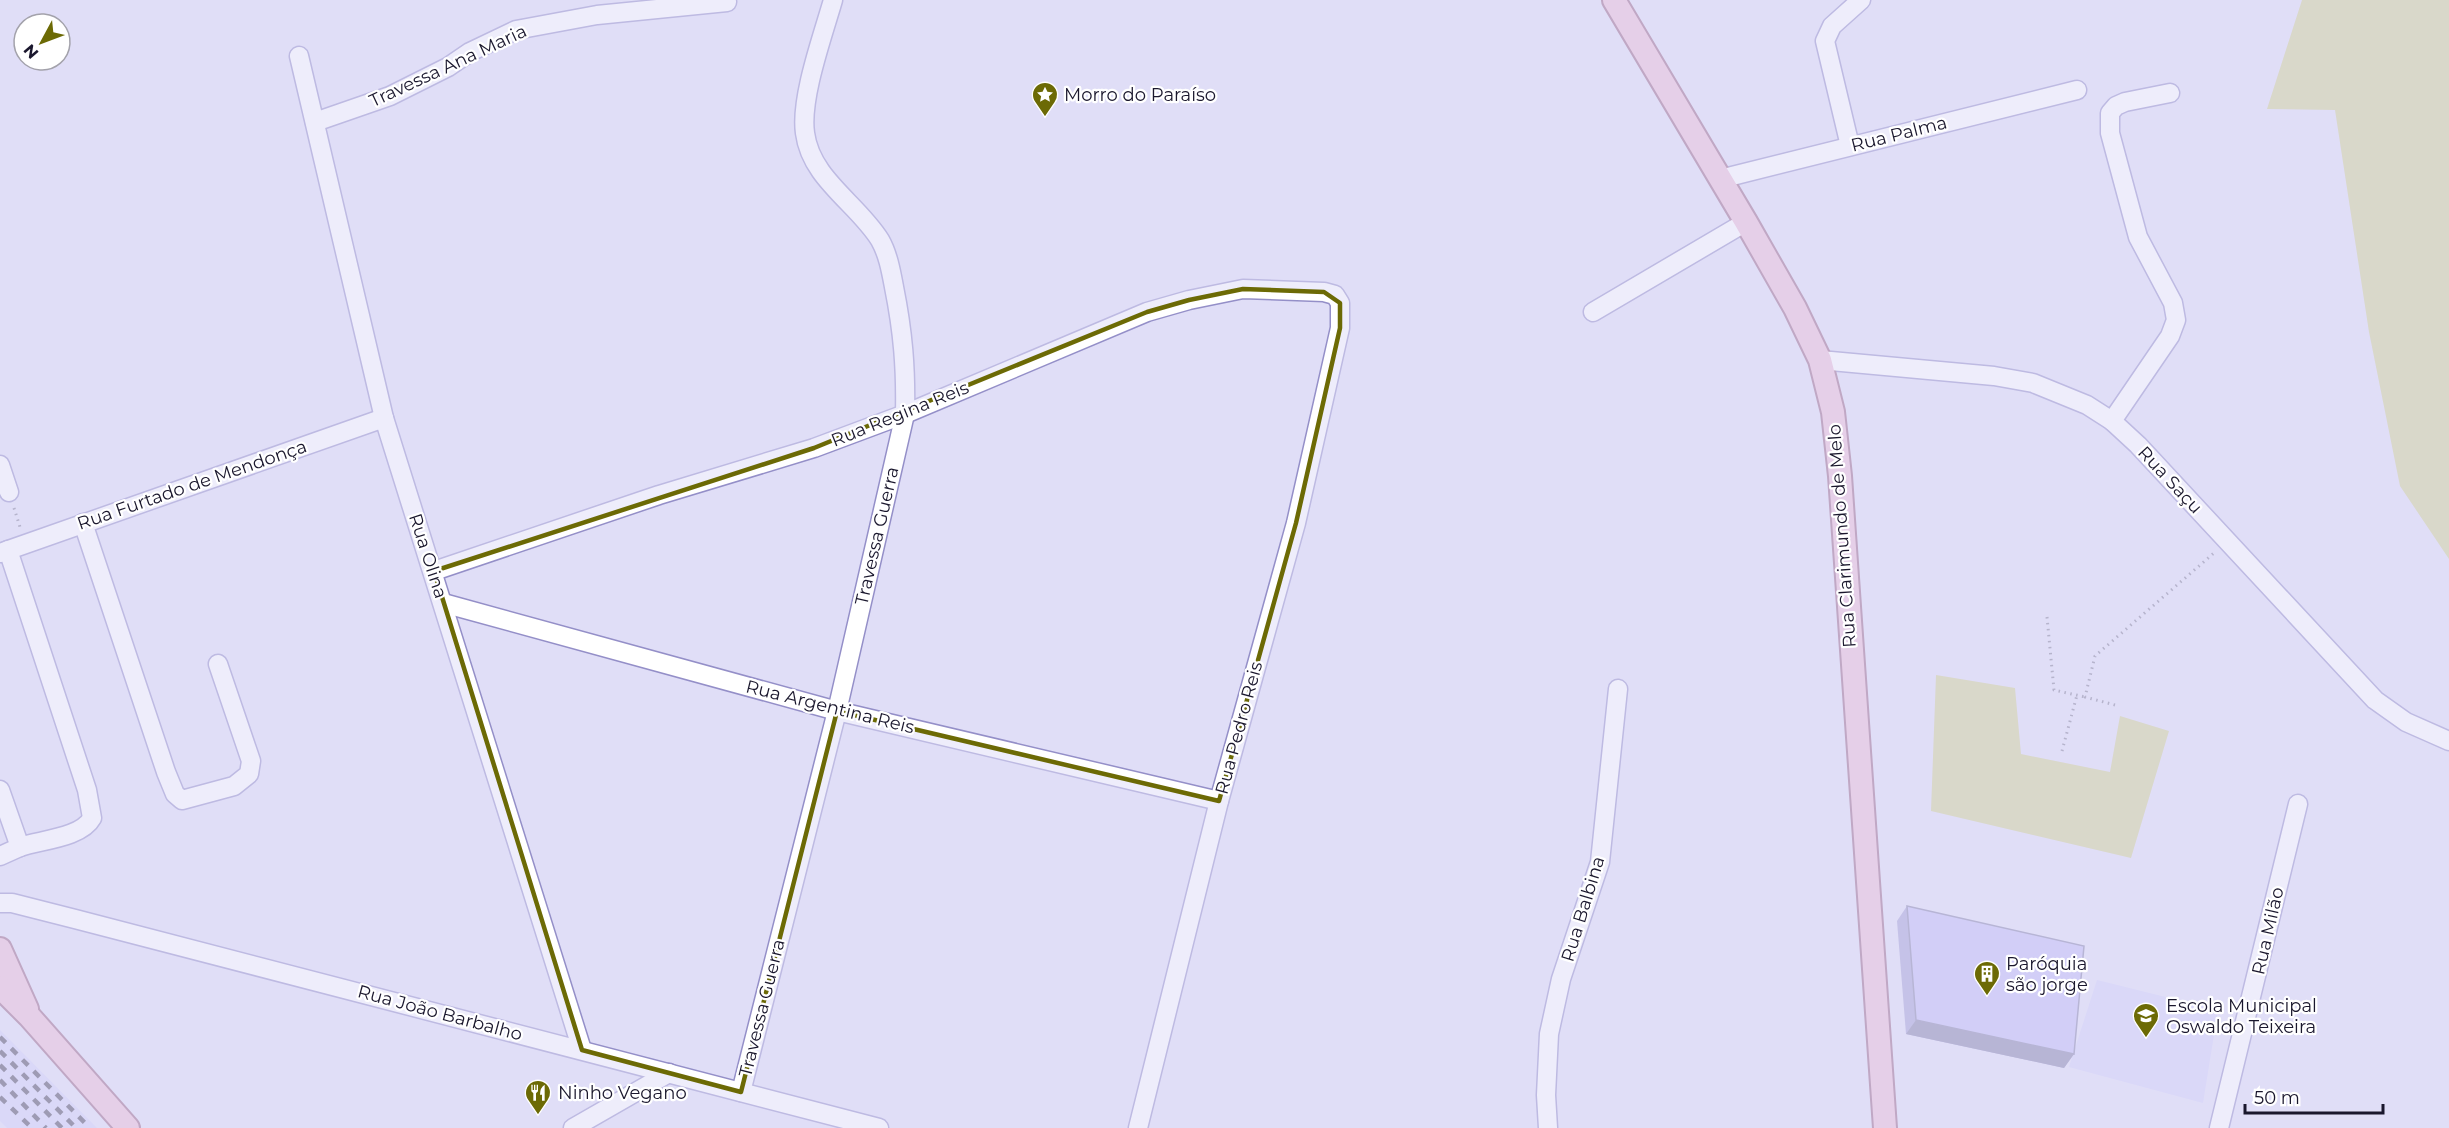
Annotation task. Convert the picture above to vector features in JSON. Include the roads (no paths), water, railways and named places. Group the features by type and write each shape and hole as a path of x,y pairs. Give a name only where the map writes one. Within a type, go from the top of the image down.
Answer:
{"main road":[{"name":"Rua Clarimundo de Melo","path":"1614,0 1795,308 1820,360 1833,412 1840,476 1885,1128"},
{"path":"0,949 17,983 29,1016"},
{"path":"0,987 29,1016 128,1128"}],"street":[{"name":"Travessa Guerra","path":"741,1092 837,711 905,414 906,364 902,322 889,263 873,229 819,168 805,133 805,108 833,0"},
{"path":"1850,146 1825,41 1832,26 1861,0"},
{"name":"Travessa Ana Maria","path":"315,122 390,96 448,67 470,52 516,30 597,15 727,2"},
{"name":"Rua Olina","path":"299,56 384,418 434,571 582,1050"},
{"name":"Rua Palma","path":"1720,179 2078,90"},
{"path":"2112,421 2170,336 2176,320 2173,303 2138,237 2110,133 2110,114 2116,106 2125,102 2170,93"},
{"path":"1593,312 1746,222"},
{"name":"Rua Regina Reis","path":"434,571 659,495 814,448 905,414 1147,312 1243,289 1314,290 1335,295 1340,303 1340,328"},
{"name":"Rua Pedro Reis","path":"1138,1128 1219,801 1296,523 1340,328"},
{"name":"Rua Saçu","path":"1820,360 1994,376 2033,383 2087,405 2112,421 2138,445 2375,700 2406,722 2449,741"},
{"name":"Rua Furtado de Mendonça","path":"4,551 384,418"},
{"path":"0,465 9,492"},
{"path":"83,523 166,772 175,794 182,800 234,786 249,774 251,761 218,664"},
{"path":"0,856 20,847 74,832 90,822 92,813 4,551"},
{"name":"Rua Argentina Reis","path":"443,603 837,711 1219,801"},
{"name":"Rua Balbina","path":"1548,1128 1546,1095 1549,1034 1561,979 1600,862 1618,688"},
{"path":"0,790 20,847"},
{"name":"Rua Milão","path":"2219,1128 2298,804"},
{"name":"Rua João Barbalho","path":"0,903 12,903 75,919 879,1128"},
{"path":"573,1128 669,1073"}],"railway":[{"path":"0,1037 90,1128"},
{"path":"0,1051 76,1128"},
{"path":"0,1065 62,1128"},
{"path":"0,1080 46,1128"},
{"path":"0,1097 32,1128"}],"place":[{"name":"Morro do Paraíso","path":"1045,118"},
{"name":"Paróquia são jorge","path":"1987,997"},
{"name":"Escola Municipal Oswaldo Teixeira","path":"2146,1039"},
{"name":"Ninho Vegano","path":"538,1116"}]}
